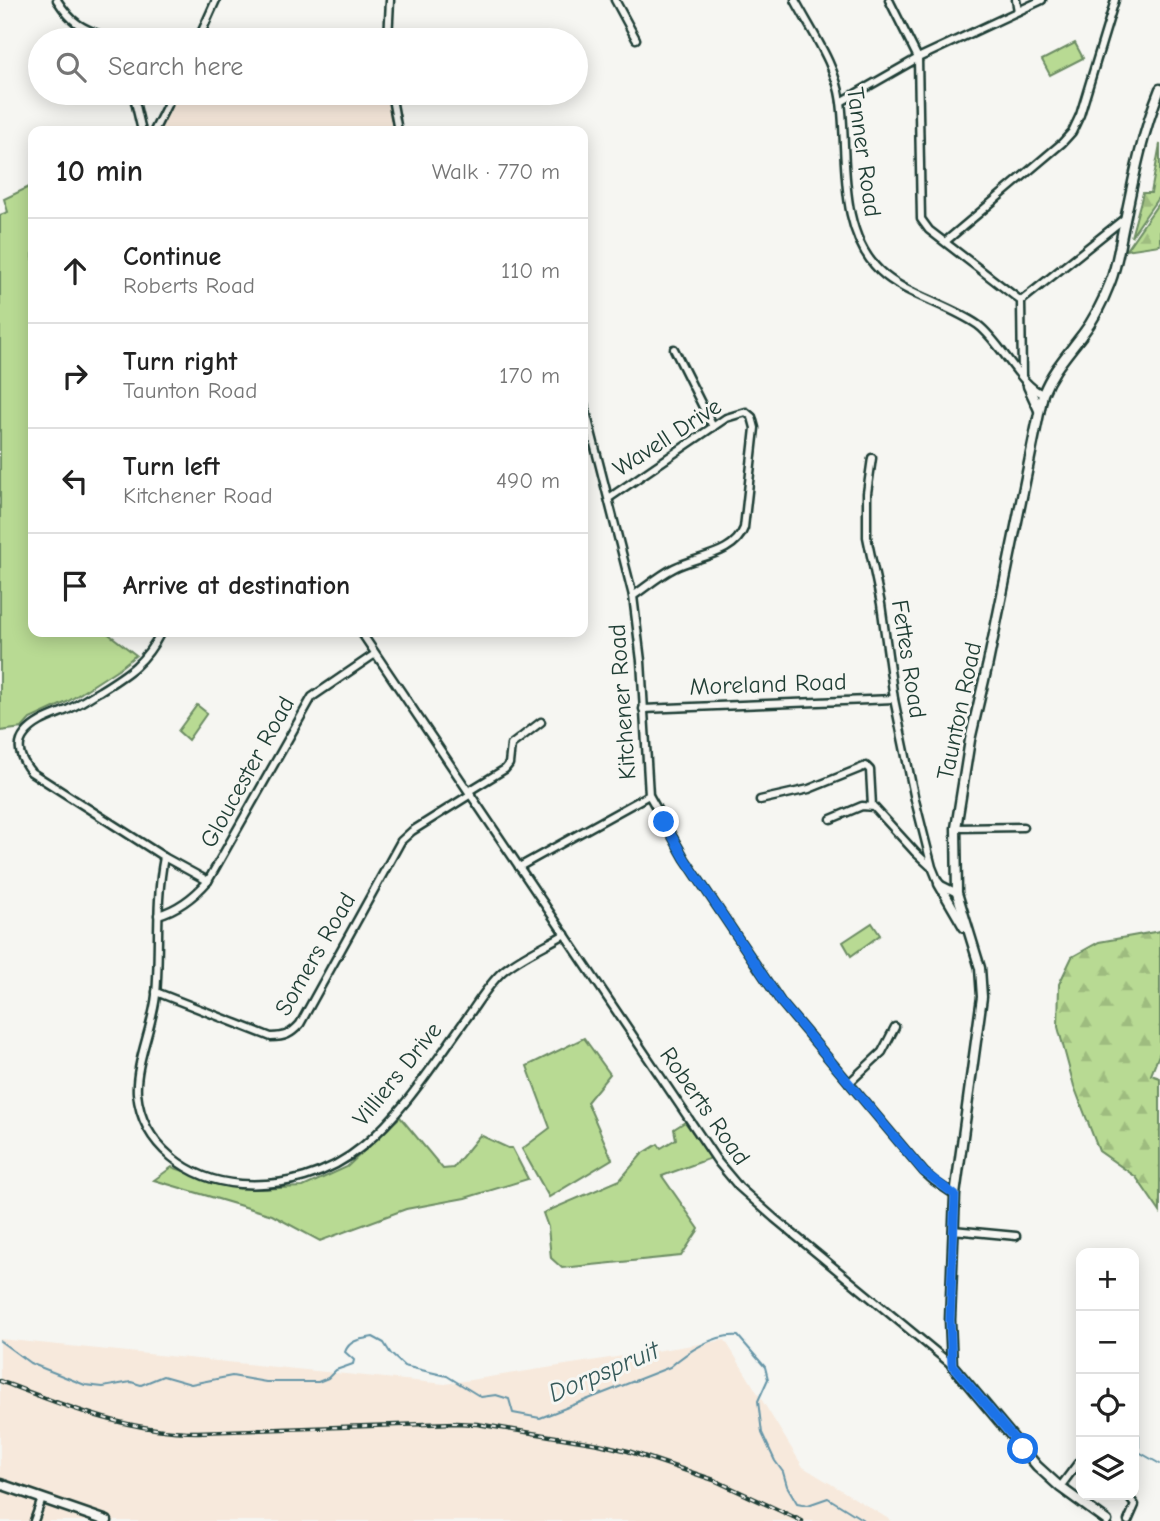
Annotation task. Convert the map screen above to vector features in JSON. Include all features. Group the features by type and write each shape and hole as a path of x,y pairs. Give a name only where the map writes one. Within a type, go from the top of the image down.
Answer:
{"street":[{"path":"57,0 81,28"},
{"path":"203,28 216,0"},
{"path":"389,28 390,0"},
{"path":"615,0 636,39"},
{"name":"Tanner Road","path":"795,0 828,62 841,102 848,198 856,229 872,263 890,279 977,325 999,345 1028,386 1043,394"},
{"path":"889,0 918,58 920,216 924,225 1021,301"},
{"path":"1016,0 1018,11"},
{"path":"841,102 918,58 1042,0"},
{"path":"946,241 1072,132 1080,115 1115,0"},
{"name":"Taunton Road","path":"952,1365 955,1195 982,997 980,968 957,893 956,828 970,740 996,628 1043,394 1053,372 1083,334 1102,300 1116,264 1150,113 1160,89"},
{"path":"136,105 141,126"},
{"path":"156,126 167,105"},
{"path":"393,105 397,126"},
{"path":"1021,301 1125,218"},
{"path":"1021,301 1022,378"},
{"path":"674,349 713,427"},
{"path":"1028,386 1039,410"},
{"name":"Wavell Drive","path":"609,498 713,427 741,412 750,414 755,422 744,528 740,538 730,546 674,568 633,596"},
{"name":"Kitchener Road","path":"588,419 633,596 649,795 685,859 781,1002 924,1172 955,1195"},
{"name":"Fettes Road","path":"872,458 867,493 867,537 881,604 894,699 915,800 939,884"},
{"path":"159,637 154,647 136,667 71,708 33,726 24,734 19,745 20,757 31,772 164,857 208,881"},
{"name":"Roberts Road","path":"364,637 686,1117 739,1187 952,1365 1037,1466 1060,1487 1107,1521"},
{"name":"Gloucester Road","path":"158,915 188,900 208,881 312,696 375,654"},
{"name":"Moreland Road","path":"643,709 894,699"},
{"name":"Somers Road","path":"156,992 271,1037 292,1033 300,1024 401,841 505,769 509,764 511,745 541,722"},
{"path":"761,800 809,789 866,766 870,770 872,806 932,867"},
{"path":"519,867 649,795"},
{"path":"831,819 863,806 872,806"},
{"path":"956,828 1023,827"},
{"name":"Villiers Drive","path":"164,857 160,879 153,1022 140,1063 137,1093 144,1122 169,1157 208,1176 236,1183 271,1185 304,1178 335,1165 361,1148 387,1125 409,1098 499,974 565,934"},
{"path":"939,884 957,893"},
{"path":"939,884 968,932"},
{"path":"849,1083 882,1052 895,1027"},
{"path":"953,1230 1016,1236"},
{"path":"1060,1487 1076,1466"},
{"path":"0,1484 107,1521"},
{"path":"34,1521 42,1499"},
{"path":"1128,1521 1135,1505 1131,1500"}],"shaded area":[{"path":"170,105 394,105 396,126 158,126"},
{"path":"0,1339 445,1384 725,1340 803,1467 892,1521 0,1521"}],"green space":[{"path":"1075,43 1083,58 1050,75 1042,60"},
{"path":"1160,144 1160,195 1131,237 1143,193 1151,193"},
{"path":"28,187 28,637 113,637 136,655 67,702 30,719 22,728 0,731 0,215 8,212 4,199"},
{"path":"1160,201 1160,245 1126,250"},
{"path":"197,705 207,713 188,740 178,731"},
{"path":"872,923 880,935 851,956 843,942"},
{"path":"1160,931 1160,1052 1151,1075 1160,1078 1160,1212 1136,1177 1099,1151 1074,1086 1058,1027 1059,984 1072,957 1099,942"},
{"path":"584,1038 610,1074 587,1102 612,1159 549,1197 522,1149 550,1128 527,1066"},
{"path":"400,1117 443,1169 453,1168 480,1135 512,1148 528,1179 465,1198 406,1209 320,1241 272,1215 154,1180 172,1167 227,1186 256,1189 303,1187 347,1167"},
{"path":"685,1122 711,1158 662,1176 699,1229 681,1256 562,1268 551,1258 548,1227 543,1213 620,1180 642,1154 658,1144 661,1148 676,1139 674,1129"}],"waterway":[{"name":"Dorpspruit","path":"0,1341 30,1363 85,1385 103,1387 131,1382 141,1385 163,1376 191,1384 232,1376 266,1382 318,1382 328,1378 336,1370 353,1364 354,1360 345,1352 349,1345 373,1337 384,1343 404,1366 447,1376 481,1397 496,1395 509,1399 513,1413 540,1418 670,1367 710,1341 738,1336 765,1367 768,1379 758,1401 762,1433 797,1503 808,1505 828,1498 865,1521"},
{"path":"1139,1437 1139,1452 1160,1464"}],"railway":[{"path":"0,1381 97,1416 146,1428 172,1431 455,1423 477,1424 599,1444 714,1480 802,1521"}],"route":[{"path":"664,822 685,859 781,1002 924,1172 955,1195 950,1320 952,1365 1023,1449"}]}
